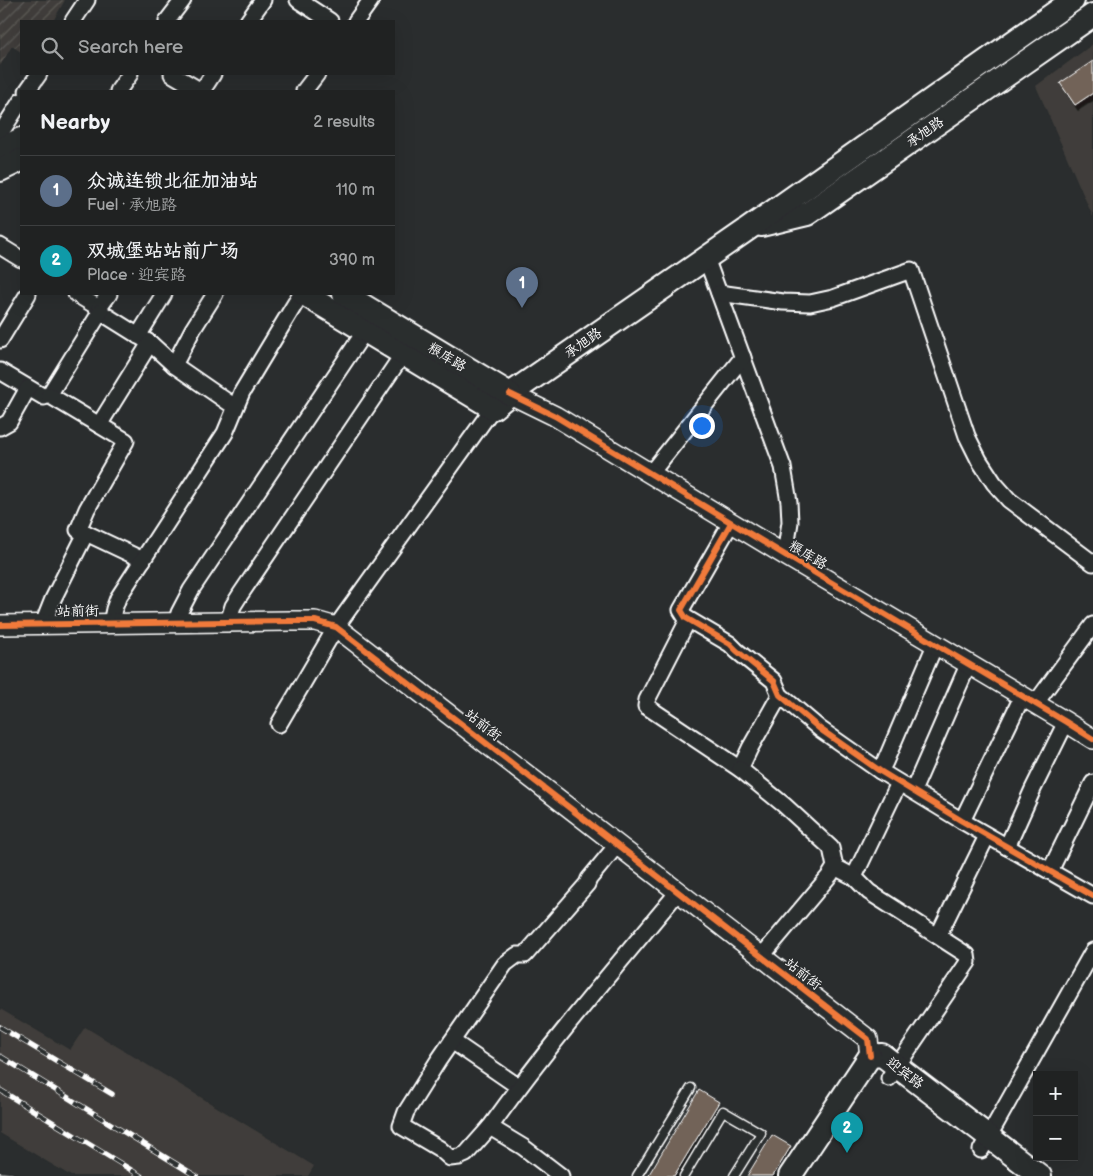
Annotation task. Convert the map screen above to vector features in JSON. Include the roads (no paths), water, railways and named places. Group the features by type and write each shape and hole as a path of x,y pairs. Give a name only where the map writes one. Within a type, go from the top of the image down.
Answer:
{"main road":[{"name":"承旭路","path":"501,401 1073,0"},
{"name":"承旭路","path":"748,229 807,214 1093,15"},
{"path":"0,150 20,140"},
{"path":"0,170 20,160"},
{"name":"粮库路","path":"305,295 403,354 501,401"},
{"name":"粮库路","path":"345,295 501,401"},
{"path":"790,1176 870,1056"},
{"name":"迎宾路","path":"870,1056 882,1073 893,1073 985,1144 1040,1176"},
{"name":"迎宾路","path":"985,1144 1014,1176"}],"street":[{"path":"74,20 87,0"},
{"path":"168,20 183,0"},
{"path":"249,20 263,0"},
{"path":"298,0 328,20"},
{"path":"357,20 371,0"},
{"path":"29,90 38,75"},
{"path":"119,90 129,75"},
{"path":"174,75 200,90"},
{"path":"203,90 213,75"},
{"path":"305,90 316,75"},
{"path":"0,134 20,103"},
{"path":"0,246 20,258"},
{"path":"706,258 783,467 789,502 790,522 785,555"},
{"path":"719,293 783,302 810,303 833,298 911,270 967,436 979,460 994,483 1009,500 1093,563"},
{"path":"0,340 27,295"},
{"path":"78,295 144,340 174,365 235,407"},
{"path":"0,370 44,397 49,395 109,295"},
{"path":"99,425 144,340 164,295"},
{"path":"174,365 193,329 214,295"},
{"path":"111,623 118,598 219,444 235,407 254,371 302,295"},
{"path":"176,622 191,590 365,331"},
{"path":"228,622 233,606 403,354"},
{"path":"650,474 743,357"},
{"path":"0,427 9,422 28,388"},
{"path":"49,395 126,441 87,509 78,530 142,560"},
{"path":"279,724 336,627 501,401"},
{"name":"粮库路","path":"501,401 556,416 1093,739"},
{"path":"731,523 682,610 686,618 730,644 774,681 780,695 820,729 880,771 962,821 1093,896"},
{"path":"43,624 86,533"},
{"path":"688,620 646,700 646,706 740,769 784,805 831,848 835,867 830,875 761,957"},
{"name":"站前街","path":"0,625 315,621 336,627 868,1039 870,1056"},
{"path":"962,821 1029,700 1093,625"},
{"path":"880,771 935,645"},
{"path":"913,791 968,665"},
{"path":"740,769 780,695"},
{"path":"1007,847 1066,722"},
{"path":"854,877 899,783"},
{"path":"1050,871 1093,783"},
{"path":"938,936 988,836"},
{"path":"617,845 587,884 525,955 517,955 505,964 406,1112 401,1126 440,1149 450,1158 466,1154 490,1127 519,1087 606,978 678,892"},
{"path":"835,867 854,877 869,892 967,955 968,962 893,1073"},
{"path":"985,1144 1093,951"},
{"path":"452,1041 519,1087"},
{"path":"490,1127 523,1147 561,1176"}],"lane":[{"path":"637,1176 691,1088"},
{"path":"684,1176 724,1111 761,1133 734,1176"}],"railway":[{"path":"0,1027 112,1094"},
{"path":"0,1056 196,1176"},
{"path":"0,1090 141,1176"},
{"path":"0,1175 11,1176"}],"place":[{"name":"众诚连锁北征加油站","path":"522,308"},
{"name":"双城堡站站前广场","path":"847,1153"}]}
